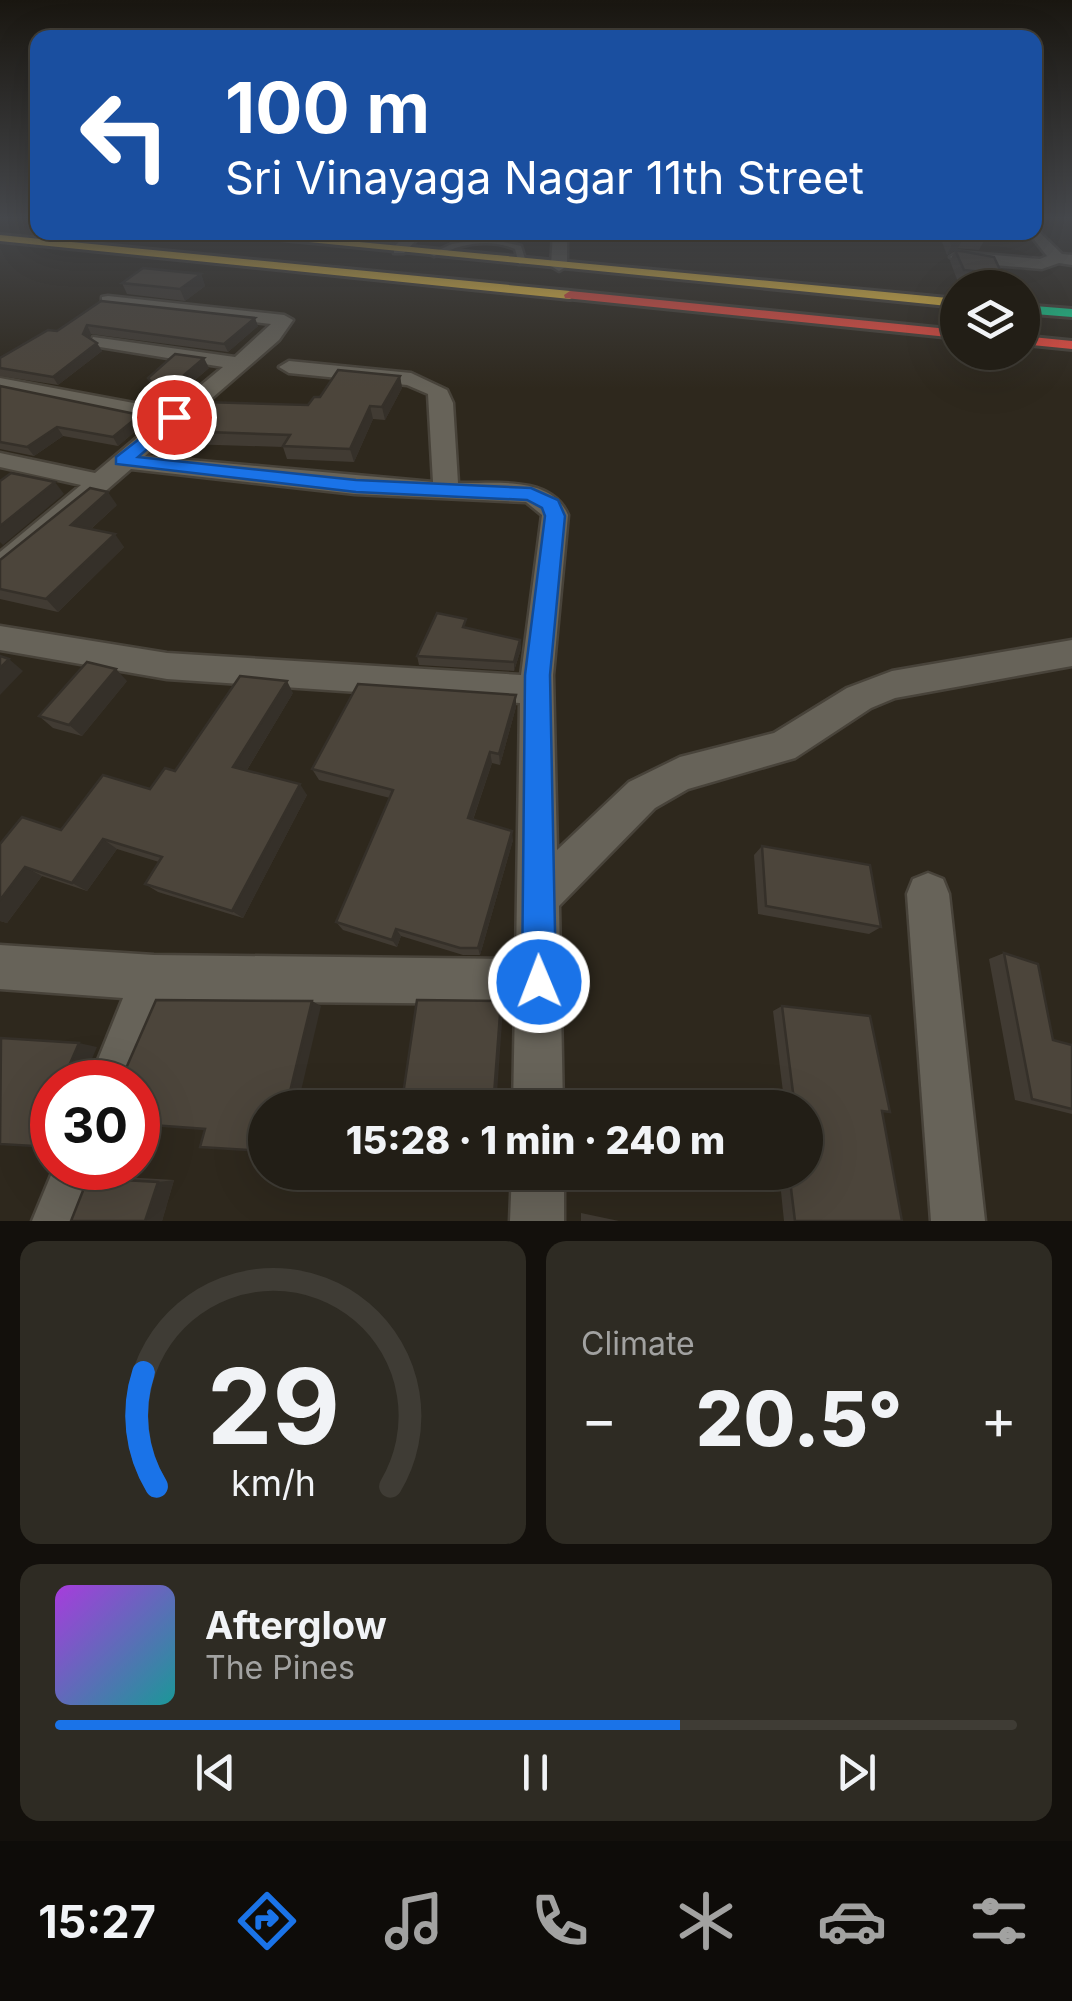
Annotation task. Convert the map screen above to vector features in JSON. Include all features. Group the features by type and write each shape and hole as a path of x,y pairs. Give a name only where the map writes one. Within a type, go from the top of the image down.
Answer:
{"main road":[{"path":"379,276 940,332"},
{"path":"549,276 940,313"},
{"path":"667,276 940,301"},
{"path":"1040,311 1072,314"},
{"path":"1040,323 1072,326"},
{"path":"1040,342 1072,346"}],"street":[{"path":"0,567 238,364 284,320 108,301"},
{"path":"100,341 238,364"},
{"path":"289,367 411,379 436,390 442,403 446,489"},
{"path":"0,384 174,417"},
{"path":"0,460 98,481"},
{"path":"123,460 338,485 531,494 551,504 555,516 538,690 538,1090"},
{"path":"0,638 167,666 538,690"},
{"path":"538,897 642,795 680,774 782,746 859,698 892,685 1072,652"},
{"path":"928,894 958,1221"},
{"path":"0,967 154,978 539,982"},
{"path":"122,1060 154,978"},
{"path":"60,1221 72,1190"},
{"path":"538,1190 538,1221"}],"building":[{"path":"132,276 198,276 180,289 122,283"},
{"path":"101,301 255,318 224,344 87,325 83,334 97,343 53,377 0,368 0,358 48,330 57,331"},
{"path":"175,354 204,358 162,394 148,378"},
{"path":"338,370 400,376 382,407 370,406 350,449 283,446 290,435 179,431 202,402 308,405 314,397 320,397"},
{"path":"0,386 140,415 113,437 57,427 27,447 0,442"},
{"path":"11,473 55,482 0,526 0,481"},
{"path":"90,488 108,492 71,525 115,534 46,599 0,589 0,560"},
{"path":"437,613 466,619 463,627 520,640 514,662 417,656"},
{"path":"87,662 116,669 69,725 39,716"},
{"path":"240,676 287,681 233,767 300,784 232,911 145,884 162,857 103,839 72,883 25,867 0,900 0,844 22,817 61,830 103,775 150,789 165,768 175,771"},
{"path":"358,684 516,695 499,754 490,752 468,818 512,831 478,948 460,948 396,929 392,940 336,922 393,790 312,769"},
{"path":"762,846 870,865 881,927 766,906"},
{"path":"1004,953 1038,964 1053,1040 1072,1045 1072,1109 1032,1099"},
{"path":"156,1000 312,1001 290,1090 248,1090 248,1150 200,1147 205,1129 160,1126 160,1060 130,1060"},
{"path":"417,1000 501,1001 494,1090 404,1090"},
{"path":"782,1006 870,1016 890,1112 882,1111 902,1221 795,1221 791,1190 823,1190 823,1090 793,1090"},
{"path":"1,1038 79,1043 72,1060 30,1060 30,1146 0,1144"},
{"path":"83,1190 155,1190 145,1221 71,1221"}],"traffic: fast":[{"path":"1040,310 1072,313"}],"traffic: slow":[{"path":"380,276 570,295"},
{"path":"675,276 940,301"}],"traffic: jam":[{"path":"570,295 940,332"},
{"path":"1040,342 1072,345"}],"route":[{"path":"174,417 123,460 356,486 531,494 551,504 555,516 537,675 539,982"}]}
